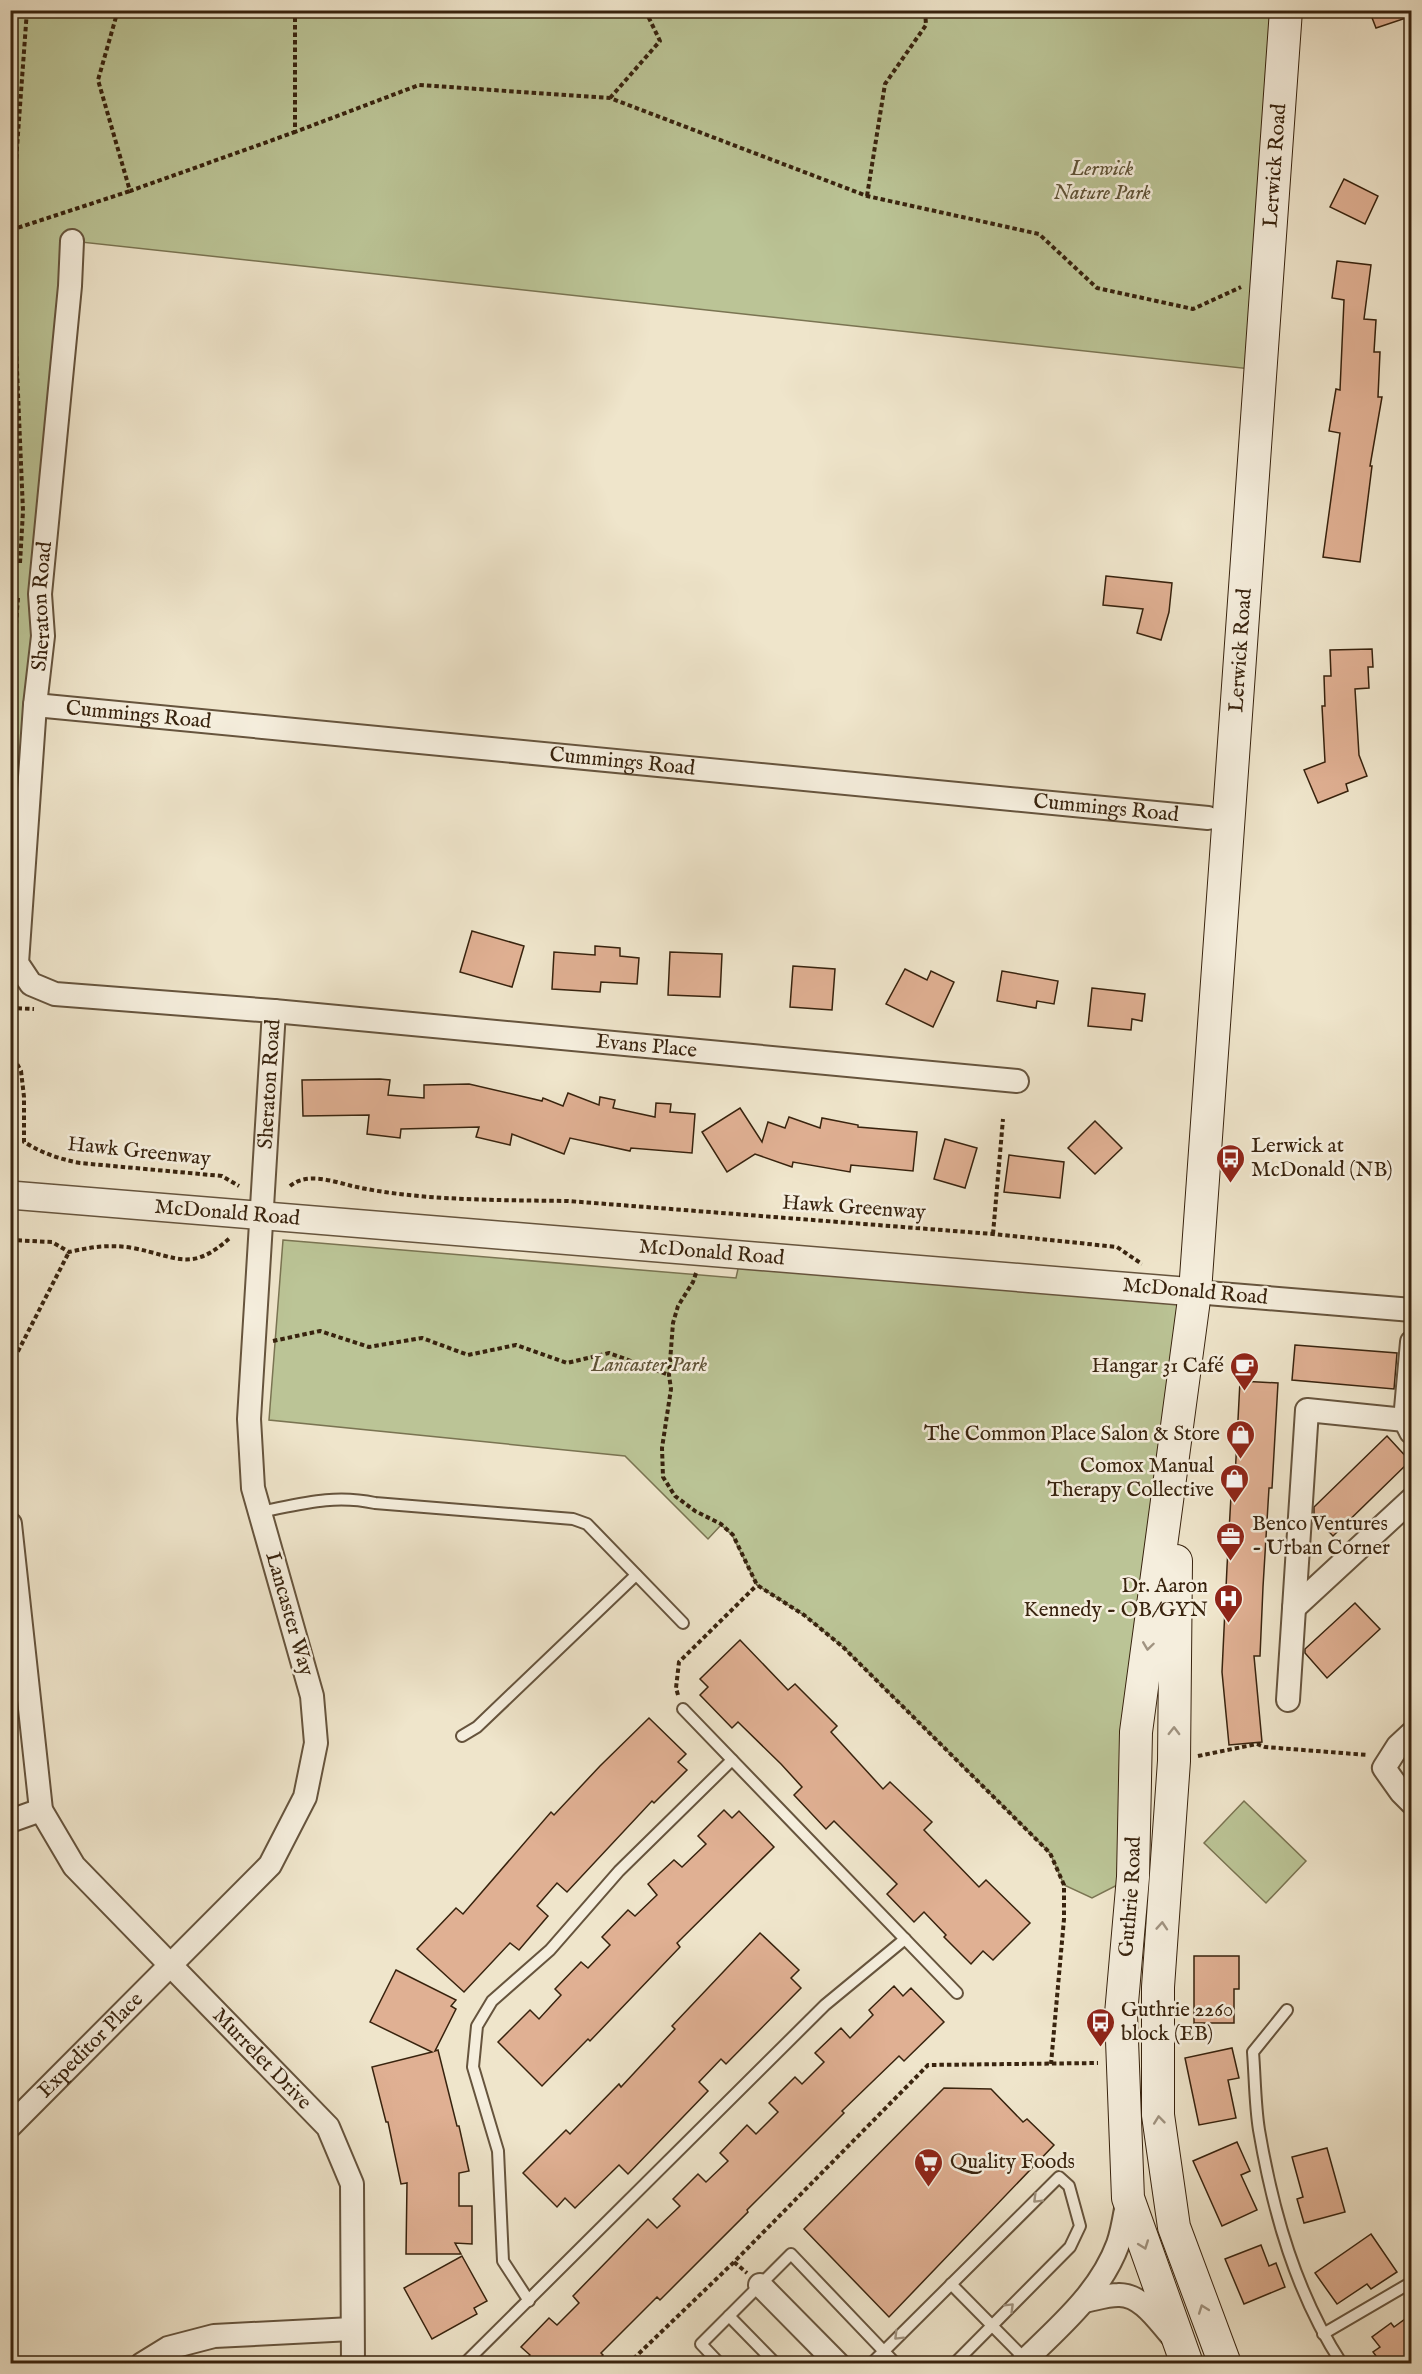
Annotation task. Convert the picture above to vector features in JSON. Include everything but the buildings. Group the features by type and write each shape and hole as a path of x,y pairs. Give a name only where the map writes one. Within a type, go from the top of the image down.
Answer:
{"main road":[{"name":"Lerwick Road","path":"1195,1292 1286,10"},
{"name":"Guthrie Road","path":"1183,2354 1128,2198 1121,2014 1133,1877 1136,1732 1195,1292"},
{"name":"Guthrie Road","path":"1178,1422 1174,1761 1158,1987 1158,2115 1174,2228 1225,2364"}],"street":[{"name":"Sheraton Road","path":"72,241 70,286 40,594 43,636 35,705 17,963 31,984 55,994 274,1011 262,1215"},
{"name":"Cummings Road","path":"35,705 1208,818"},
{"name":"Evans Place","path":"274,1011 1017,1081"},
{"name":"McDonald Road","path":"10,1195 1412,1310"},
{"name":"Lancaster Way","path":"171,1966 270,1865 304,1797 316,1743 312,1696 253,1488 249,1419 262,1215"},
{"path":"1288,1700 1307,1410 1408,1427 1412,1342"},
{"path":"1294,1608 1412,1499"},
{"path":"10,1524 41,1810 10,1821"},
{"path":"1412,1733 1398,1746 1384,1768 1412,1803"},
{"name":"Murrelet Drive","path":"41,1810 74,1866 328,2127 352,2184 353,2364"},
{"name":"Expeditor Place","path":"10,2126 171,1966"},
{"path":"1025,2362 1084,2301 1104,2274 1118,2243 1128,2198"},
{"path":"759,2285 838,2364"},
{"path":"1084,2301 1120,2294 1132,2298 1147,2307 1183,2354"},
{"path":"142,2364 168,2349 214,2336 352,2330"}],"lane":[{"path":"260,1512 328,1498 352,1498 375,1503 573,1519 587,1524 683,1623"},
{"path":"462,1736 477,1727 636,1575"},
{"path":"683,1709 957,1993"},
{"path":"529,2301 502,2260 498,2151 473,2067 477,2026 492,2001 550,1950 619,1871 732,1760"},
{"path":"465,2364 825,2005 904,1939"},
{"path":"1287,2010 1253,2052 1259,2129 1284,2241 1323,2334 1342,2364"},
{"path":"872,2364 1059,2177 1070,2186 1080,2226 1070,2247 954,2364"},
{"path":"720,2364 701,2344 791,2254 896,2364"},
{"path":"1323,2334 1412,2282"},
{"path":"951,2283 1025,2362"},
{"path":"729,2316 776,2364"}],"path":[{"path":"20,569 23,511 11,230 27,10"},
{"path":"118,10 98,80 130,191"},
{"path":"295,10 295,132"},
{"path":"610,98 660,40 645,10"},
{"path":"867,196 885,84 926,25 925,10"},
{"path":"11,230 130,191 419,86 610,98 867,196 1039,234 1097,288 1193,309 1266,275"},
{"path":"10,707 18,592"},
{"path":"10,1008 34,1009"},
{"name":"Hawk Greenway","path":"10,1051 21,1071 24,1098 24,1142 39,1151 80,1163 222,1176 239,1186"},
{"path":"993,1234 1003,1119"},
{"name":"Hawk Greenway","path":"290,1186 296,1181 309,1178 379,1192 500,1200 568,1201 993,1234 1117,1247 1144,1266"},
{"path":"10,1240 52,1242 69,1252 99,1245 132,1248 182,1261 199,1259 215,1251 231,1236"},
{"path":"11,1365 69,1252"},
{"path":"703,1252 693,1282 678,1306 674,1323 669,1375 671,1389 662,1448 663,1477 675,1496 696,1511 722,1524 732,1535 757,1585 804,1616 843,1647 1050,1853 1064,1885 1064,1919 1051,2064"},
{"path":"266,1341 320,1330 369,1347 422,1338 468,1355 516,1345 567,1363 609,1353 669,1375"},
{"path":"683,1709 676,1688 679,1662 757,1585"},
{"path":"1174,1761 1257,1744 1265,1747 1369,1755 1384,1768"},
{"path":"628,2364 734,2262 928,2065 1123,2063"}],"green space":[{"name":"Lerwick Nature Park","path":"11,11 1285,11 1260,370 72,241 11,840"},
{"name":"Lancaster Park","path":"283,1240 736,1278 741,1255 1195,1292 1133,1877 1092,1898 1064,1885 1050,1853 843,1647 804,1615 757,1585 732,1535 721,1525 708,1539 625,1456 269,1420"},
{"path":"1244,1801 1306,1861 1266,1903 1204,1843"}],"place":[{"name":"Lerwick at McDonald (NB)","path":"1230,1184"},
{"name":"Hangar 31 Café","path":"1245,1392"},
{"name":"The Common Place Salon & Store","path":"1241,1460"},
{"name":"Comox Manual Therapy Collective","path":"1235,1504"},
{"name":"Benco Ventures - Urban Corner","path":"1231,1562"},
{"name":"Dr. Aaron Kennedy - OB/GYN","path":"1229,1624"},
{"name":"Guthrie 2260 block (EB)","path":"1100,2048"},
{"name":"Quality Foods","path":"929,2188"}]}
